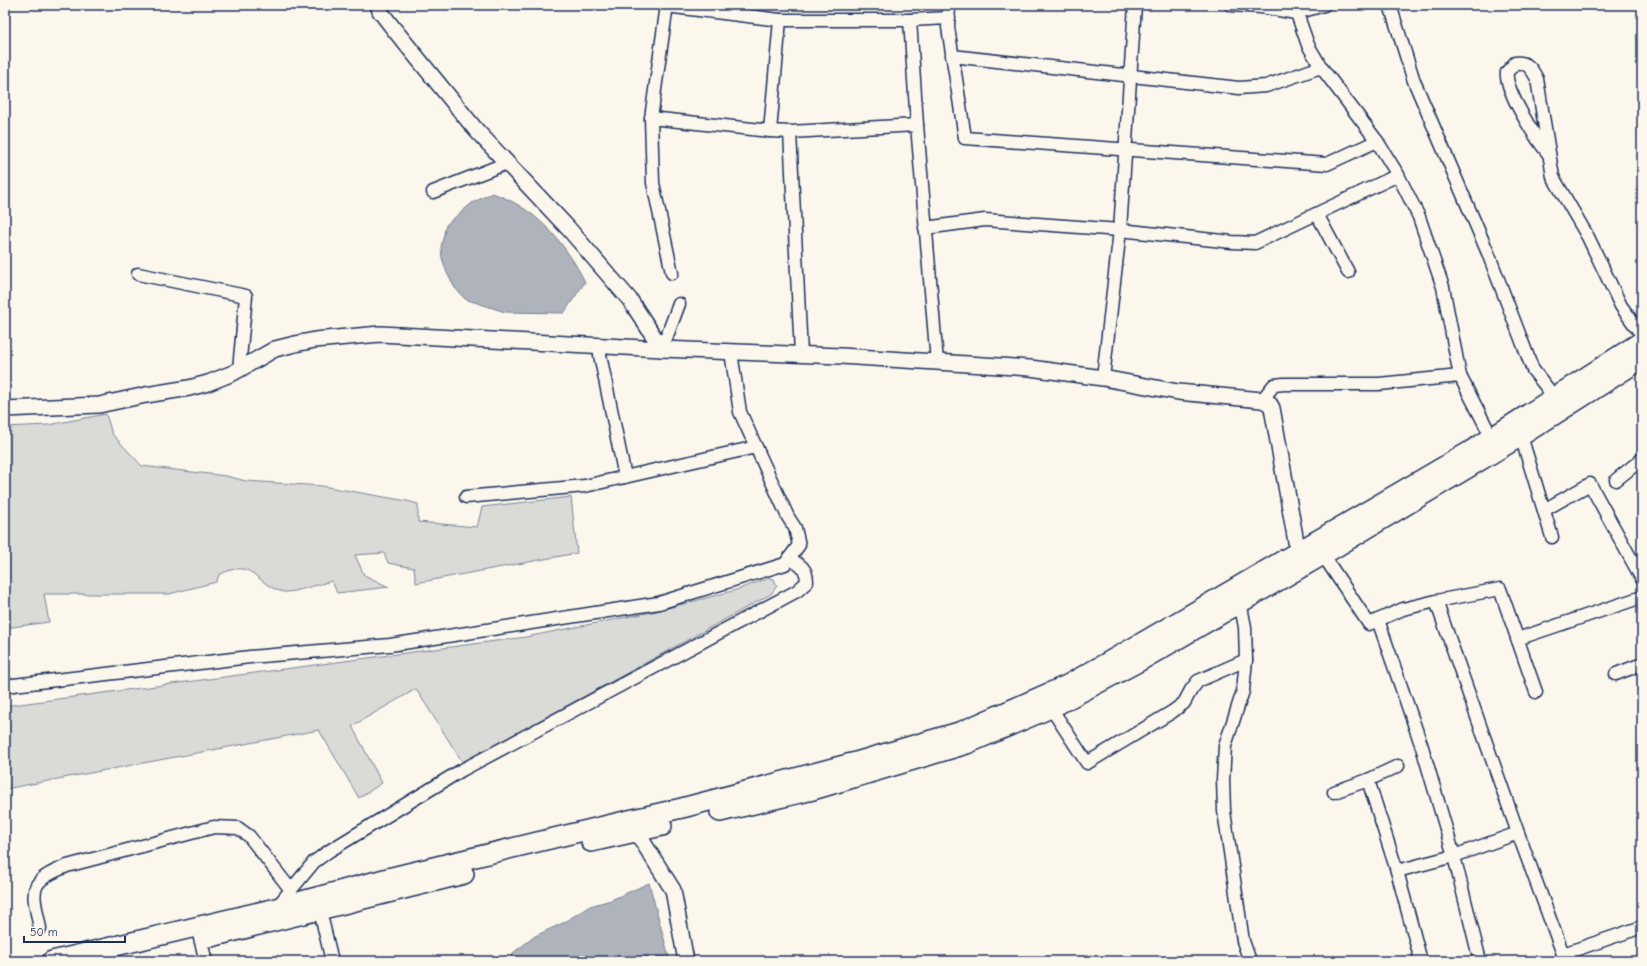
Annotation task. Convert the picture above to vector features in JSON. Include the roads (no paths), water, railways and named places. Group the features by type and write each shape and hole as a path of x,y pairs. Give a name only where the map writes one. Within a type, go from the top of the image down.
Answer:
{"highway":[{"path":"1047,702 1067,685 1298,553 1492,438 1642,341"},
{"path":"52,961 320,911 523,859 632,826 682,808 785,782 962,731 1047,702 1140,661 1322,555 1521,436 1641,361"},
{"path":"109,961 276,908 392,877 632,826"}],"street":[{"path":"378,5 393,28 476,130 568,228 630,300 662,349"},
{"path":"949,5 952,56 965,138 1328,164 1377,141"},
{"path":"1103,378 1120,230 1135,5"},
{"path":"1231,5 1295,9 1324,5"},
{"path":"1390,5 1414,81 1488,253 1533,370 1555,398"},
{"path":"672,273 653,183 651,118 667,6 780,20 910,20 949,18"},
{"path":"1295,9 1308,45 1321,67 1377,141 1398,174 1419,217 1443,287 1460,376 1492,438"},
{"path":"770,131 780,20"},
{"path":"910,20 936,362"},
{"path":"952,56 1239,88 1266,86 1321,67"},
{"path":"1548,153 1540,144 1518,105 1508,82 1507,72 1515,63 1523,63 1529,66 1537,79 1553,177 1588,237 1621,306 1642,335"},
{"path":"651,118 790,132 917,125"},
{"path":"790,132 801,354"},
{"path":"433,192 507,163"},
{"path":"925,228 985,220 1120,230 1232,242 1255,243 1398,174"},
{"path":"1317,214 1348,272"},
{"path":"138,274 246,296 238,369"},
{"path":"662,349 679,304"},
{"path":"5,409 99,405 208,383 275,349 314,340 380,334 662,349 801,354 1030,368 1103,378 1178,392 1262,400 1269,403 1272,408 1298,553"},
{"path":"600,346 600,355 625,477"},
{"path":"5,686 250,657 390,645 659,602 785,564 799,545 795,528 788,517 740,412 731,352"},
{"path":"1262,400 1274,385 1379,384 1460,376"},
{"path":"1521,436 1552,537"},
{"path":"466,497 585,486 756,447"},
{"path":"1616,480 1642,459"},
{"path":"1544,510 1590,484 1642,579"},
{"path":"1322,555 1369,624 1403,609 1500,589 1536,692"},
{"path":"276,908 314,862 462,770 797,591 807,582 807,574 801,565 790,559"},
{"path":"1517,638 1642,597"},
{"path":"1436,601 1564,958 1642,927"},
{"path":"1240,602 1245,627 1246,660 1243,691 1225,746 1223,788 1224,811 1243,941 1250,961"},
{"path":"1378,620 1422,747 1454,856 1480,961"},
{"path":"1047,702 1087,763 1172,712 1184,703 1198,681 1246,660"},
{"path":"1616,674 1642,664"},
{"path":"1334,792 1368,780 1398,766"},
{"path":"1368,780 1397,871 1421,961"},
{"path":"632,826 673,890 686,961"},
{"path":"40,928 34,902 34,890 39,880 47,874 67,866 214,827 238,828 249,836 290,890"},
{"path":"1397,871 1454,856 1518,833"},
{"path":"320,911 332,961"},
{"path":"198,933 206,961"}]}
